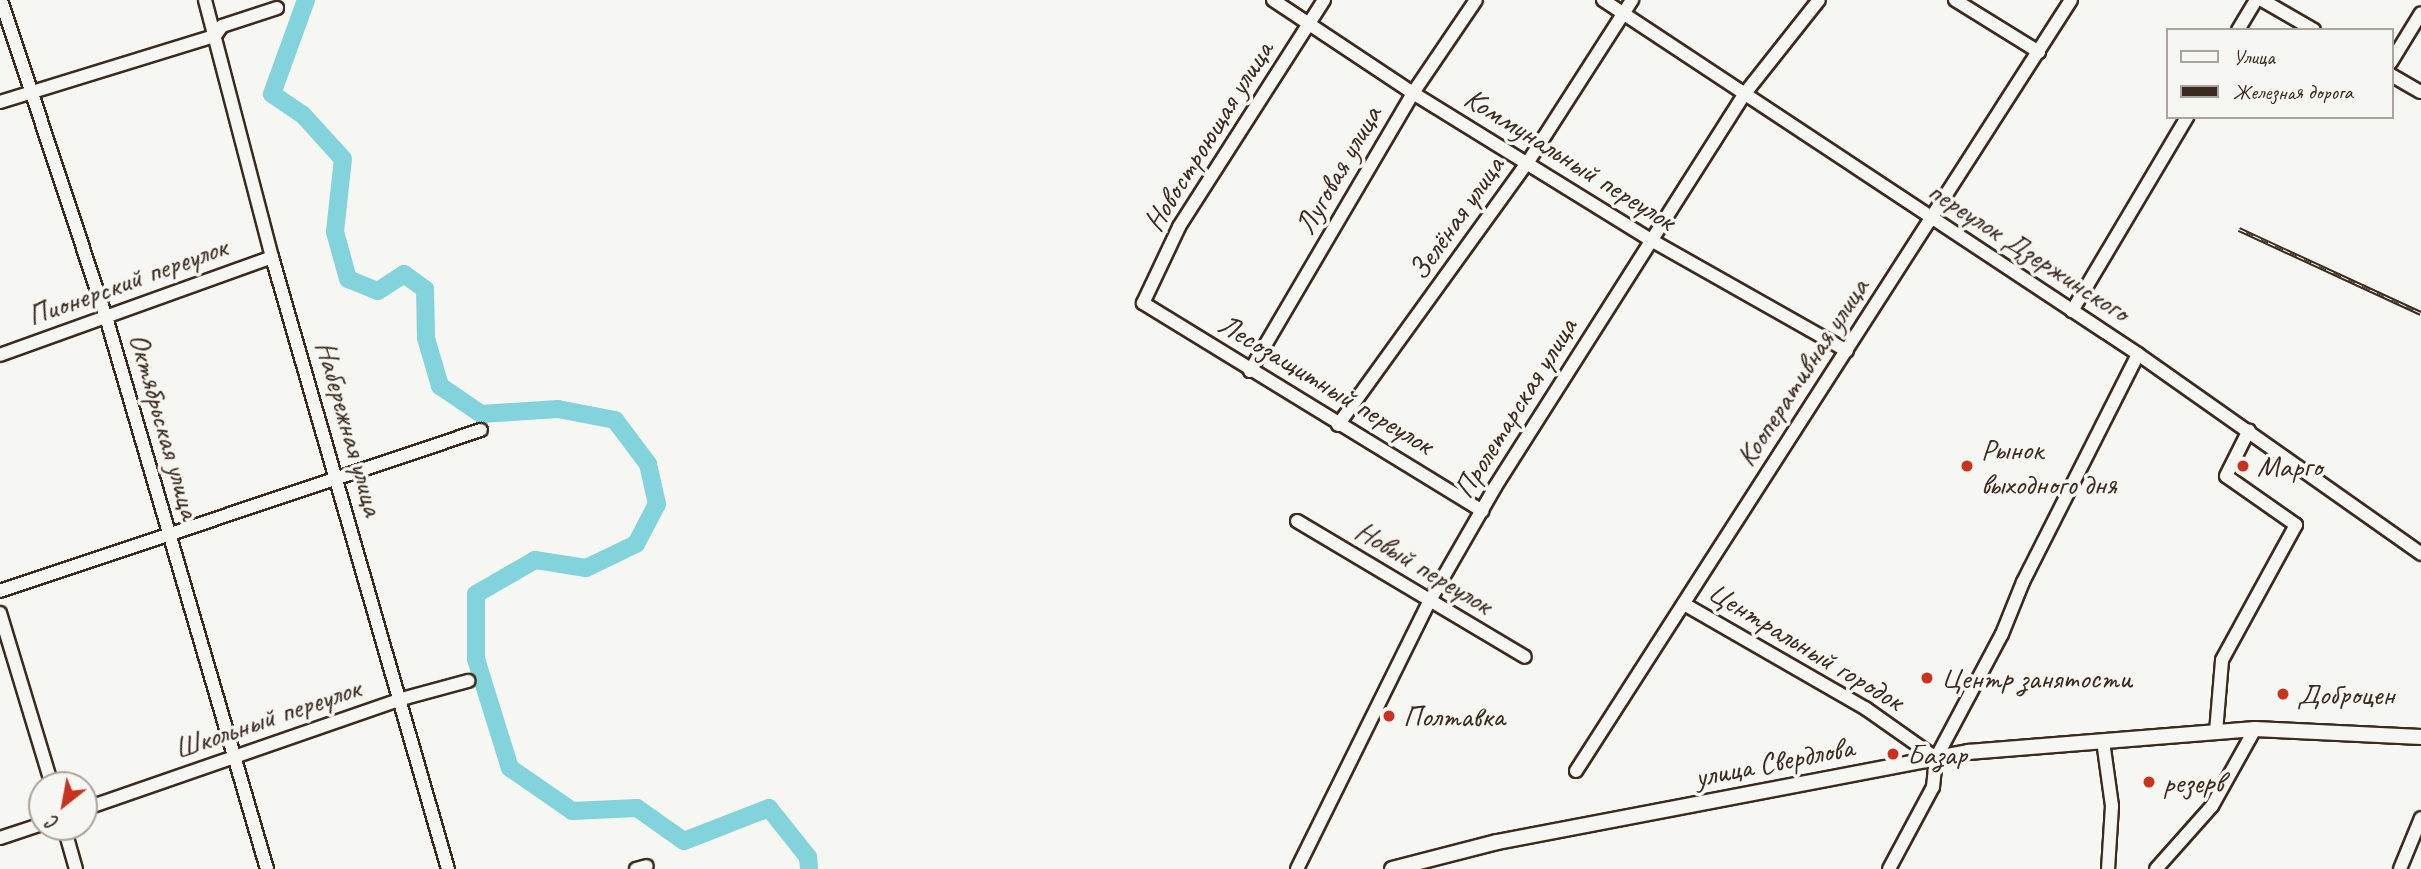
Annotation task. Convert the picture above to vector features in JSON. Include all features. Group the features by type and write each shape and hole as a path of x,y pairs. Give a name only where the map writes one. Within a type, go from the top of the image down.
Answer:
{"main road":[{"name":"улица Свердлова","path":"1392,869 1497,842 1936,758 2255,729 2421,737"}],"street":[{"name":"Октябрьская улица","path":"1,0 106,317 267,869"},
{"name":"Набережная улица","path":"205,0 272,257 338,475 398,700 448,869"},
{"name":"Коммунальный переулок","path":"1273,0 1413,93 1651,240 1846,351"},
{"name":"Новостроющая улица","path":"1143,303 1178,228 1324,0"},
{"name":"Луговая улица","path":"1250,371 1413,93 1476,0"},
{"name":"переулок Дзержинского","path":"1603,0 2138,354 2421,554"},
{"name":"Зелёная улица","path":"1338,425 1528,162 1632,0"},
{"name":"Пролетарская улица","path":"1297,869 1429,602 1482,511 1745,92 1819,0"},
{"path":"1955,0 2039,52"},
{"name":"Кооперативная улица","path":"1576,771 2071,0"},
{"path":"2239,28 2256,0"},
{"path":"2262,0 2311,28"},
{"path":"0,102 215,36 222,26 277,8"},
{"path":"2393,59 2421,13"},
{"path":"2393,76 2421,92"},
{"path":"2072,311 2186,119"},
{"name":"Пионерский переулок","path":"0,355 272,257"},
{"name":"Лесозащитный переулок","path":"1143,303 1338,425 1413,465 1482,511"},
{"path":"1889,869 1933,787 1936,758 2002,634 2022,582 2138,354"},
{"path":"0,591 338,475 481,430"},
{"path":"2216,732 2222,660 2297,525 2227,475 2249,430"},
{"name":"Новый переулок","path":"1297,521 1525,657"},
{"name":"Центральный городок","path":"1684,604 1866,709 1936,758"},
{"path":"0,613 48,771"},
{"name":"Школьный переулок","path":"98,804 398,700 468,681"},
{"path":"2156,869 2212,806 2255,729"},
{"path":"2102,741 2112,806 2108,869"},
{"path":"2400,869 2421,818"},
{"path":"0,838 28,829"},
{"path":"68,841 76,869"},
{"path":"1307,849 1311,869"}],"waterway":[{"path":"306,0 272,94 303,115 343,159 335,232 348,279 378,291 404,274 425,289 426,338 440,386 481,414 558,409 615,420 648,464 657,504 636,544 586,568 535,560 476,594 476,659 510,768 572,811 637,808 684,841 769,808 808,857 809,869"}],"railway":[{"path":"2239,229 2421,313"}],"place":[{"name":"Рынок выходного дня","path":"1967,466"},
{"name":"Марго","path":"2243,466"},
{"name":"Центр занятости","path":"1927,678"},
{"name":"Доброцен","path":"2283,694"},
{"name":"Полтавка","path":"1389,716"},
{"name":"Базар","path":"1893,754"},
{"name":"резерв","path":"2149,782"}]}
